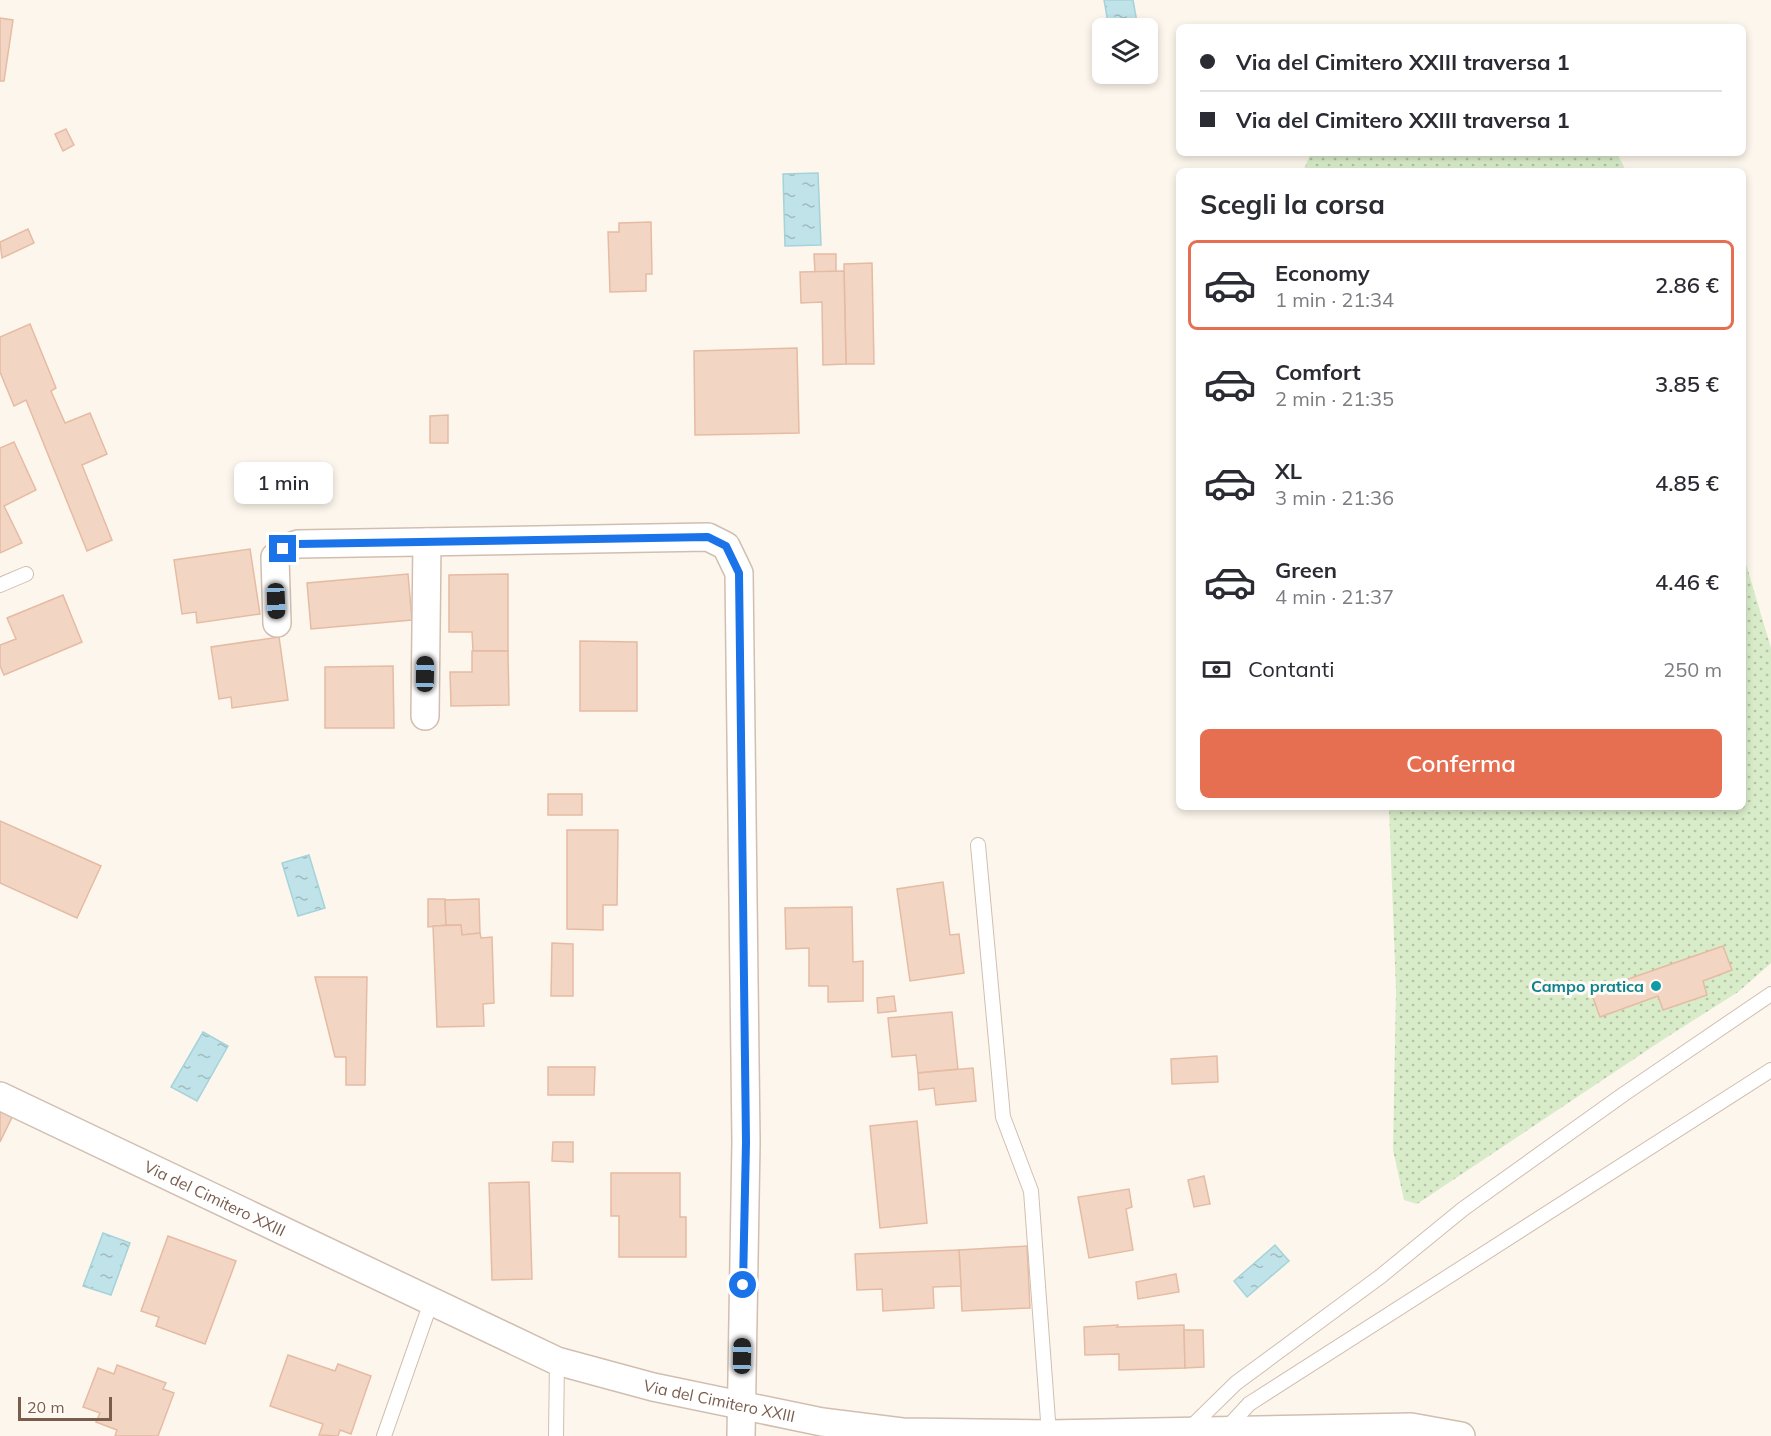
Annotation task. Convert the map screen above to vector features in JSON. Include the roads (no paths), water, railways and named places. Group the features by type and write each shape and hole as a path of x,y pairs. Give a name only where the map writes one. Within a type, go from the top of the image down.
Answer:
{"street":[{"path":"277,623 275,557 283,549 298,544 708,537 726,546 739,573 746,1142 741,1436"},
{"path":"425,716 427,542"},
{"name":"Via del Cimitero XXIII","path":"0,1096 557,1361 653,1387 822,1422 902,1432 1049,1434 1411,1427 1461,1436"}],"lane":[{"path":"0,585 26,573"},
{"path":"978,845 1003,1117 1031,1191 1049,1434"},
{"path":"1185,1432 1236,1383 1381,1276 1463,1209 1624,1094 1771,994"},
{"path":"1224,1431 1249,1404 1771,1070"},
{"path":"384,1436 431,1302"},
{"path":"556,1436 557,1361"}],"water":[{"path":"1104,0 1133,0 1136,18 1107,18"},
{"path":"818,173 821,245 785,246 783,174"},
{"path":"309,855 325,908 298,916 282,863"},
{"path":"203,1032 228,1046 197,1101 171,1087"},
{"path":"103,1233 130,1243 111,1295 83,1286"},
{"path":"1275,1245 1289,1261 1247,1297 1234,1281"}],"place":[{"name":"Campo pratica","path":"1656,986"}]}
